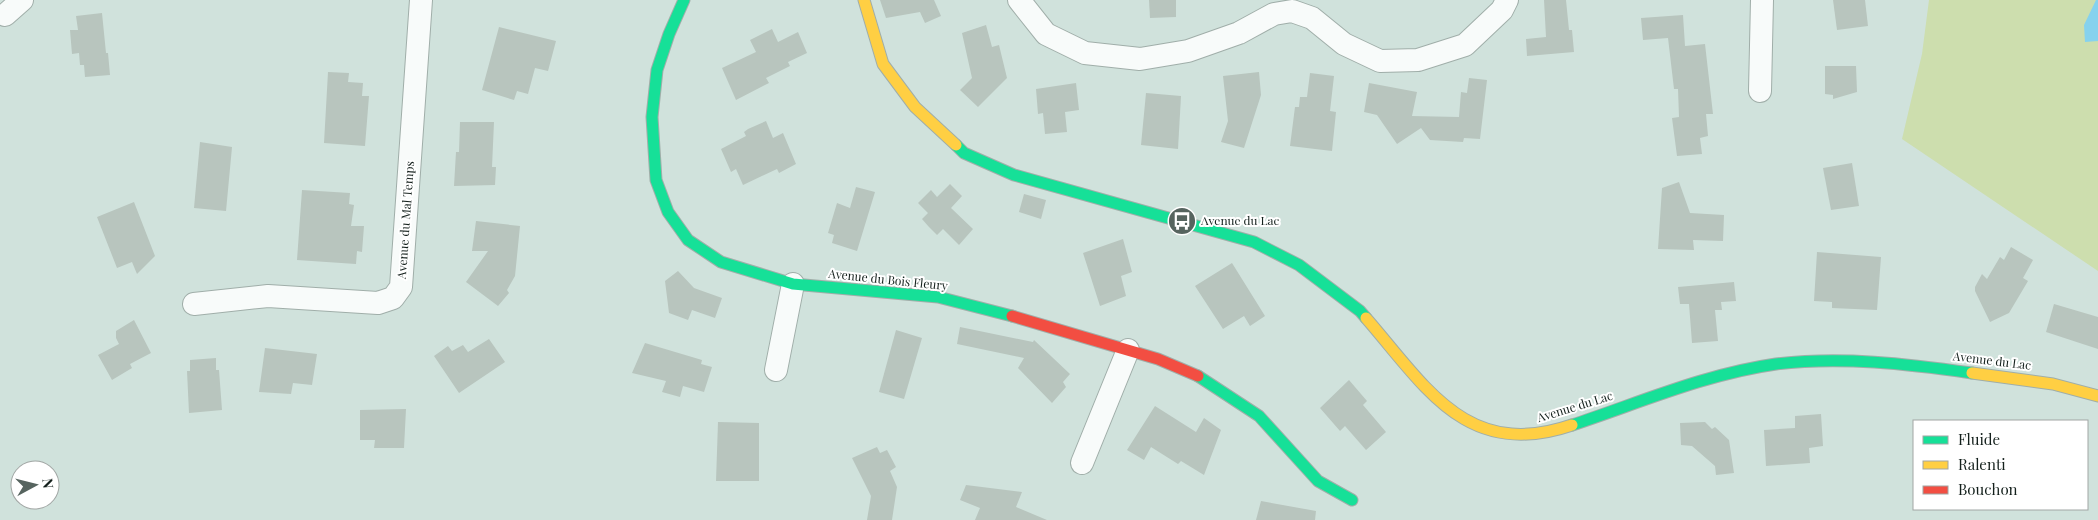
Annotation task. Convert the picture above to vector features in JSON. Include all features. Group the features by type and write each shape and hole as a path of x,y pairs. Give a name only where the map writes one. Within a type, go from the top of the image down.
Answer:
{"street":[{"path":"6,14 22,0"},
{"name":"Avenue du Mal Temps","path":"194,304 268,296 378,303 393,298 401,287 421,0"},
{"name":"Avenue du Bois Fleury","path":"684,0 669,34 657,70 652,118 656,180 668,212 688,240 721,262 793,284 938,297 1158,359 1204,378 1258,416 1318,482 1352,500"},
{"name":"Avenue du Lac","path":"864,0 883,64 916,107 964,154 1014,175 1254,242 1299,265 1360,311 1440,403 1454,414 1486,429 1519,435 1550,432 1682,386 1720,376 1798,362 1864,361 1918,365 2045,381 2098,396"},
{"path":"1019,0 1046,34 1085,53 1140,59 1188,51 1239,33 1274,14 1292,11 1312,18 1344,44 1380,61 1418,60 1465,45 1502,10 1507,0"},
{"path":"1760,91 1762,0"},
{"path":"776,370 793,284"},
{"path":"1082,463 1128,350"}],"green space":[{"path":"1929,0 2098,0 2098,271 1902,139 1922,54"}],"water":[{"path":"2096,0 2098,0 2098,41 2085,42 2084,25"}],"building":[{"path":"880,0 934,0 941,16 925,23 920,12 886,18"},
{"path":"1149,0 1176,0 1176,17 1150,18"},
{"path":"1544,0 1566,0 1569,30 1572,30 1574,52 1527,56 1526,39 1546,37"},
{"path":"1833,0 1865,0 1868,26 1837,30"},
{"path":"102,13 110,75 85,77 84,65 80,65 79,53 72,54 70,30 78,30 76,16"},
{"path":"1683,15 1685,46 1705,44 1713,114 1706,114 1708,136 1700,138 1702,154 1677,156 1672,118 1679,117 1678,89 1674,89 1668,38 1643,40 1641,18"},
{"path":"986,25 992,47 999,45 1007,78 978,107 960,90 972,78 962,33"},
{"path":"499,27 556,41 548,71 535,68 528,94 517,91 514,100 482,90"},
{"path":"772,29 778,42 798,32 807,53 788,62 790,66 766,78 769,83 736,100 722,68 756,52 750,40"},
{"path":"1825,66 1856,66 1857,92 1833,99 1833,95 1825,94"},
{"path":"328,72 349,73 348,82 363,83 362,96 369,96 365,146 324,143"},
{"path":"1259,72 1261,95 1244,148 1221,142 1228,121 1223,76"},
{"path":"1310,73 1334,76 1330,111 1336,112 1332,151 1290,146 1295,107 1299,107 1300,97 1307,97"},
{"path":"1469,78 1487,80 1480,139 1464,138 1463,142 1430,140 1421,128 1397,144 1377,115 1364,112 1369,83 1417,92 1412,116 1459,117 1461,92 1467,93"},
{"path":"1076,83 1079,110 1065,112 1067,132 1045,134 1043,113 1038,114 1036,89"},
{"path":"1146,93 1181,96 1178,149 1141,145"},
{"path":"766,121 773,138 783,133 796,164 779,173 777,169 743,185 736,169 731,172 721,149 746,136 744,132 748,129"},
{"path":"460,122 494,122 492,167 496,167 495,185 454,186 456,152 459,152"},
{"path":"200,142 232,147 226,211 194,208"},
{"path":"1852,163 1859,206 1831,210 1823,168"},
{"path":"1679,182 1690,213 1724,215 1723,241 1693,240 1694,250 1658,249 1662,188"},
{"path":"950,184 962,196 951,208 973,229 959,245 943,229 937,235 929,227 922,219 928,213 918,203 931,190 937,197"},
{"path":"856,187 875,192 857,251 832,243 834,235 828,233 837,203 850,208"},
{"path":"302,190 350,193 349,204 354,205 351,226 364,226 362,252 357,251 356,264 297,260"},
{"path":"1024,194 1046,200 1041,219 1019,212"},
{"path":"134,202 155,256 137,274 132,262 117,268 97,217"},
{"path":"476,221 520,226 515,276 507,290 509,293 498,306 466,282 488,251 472,251"},
{"path":"1123,239 1132,272 1121,276 1126,296 1100,306 1083,253"},
{"path":"2011,247 2033,260 2023,278 2028,281 2009,313 1990,322 1975,291 1975,287 1982,274 1987,279 2000,257 2004,260"},
{"path":"1817,252 1881,257 1877,310 1832,308 1832,302 1814,301"},
{"path":"1232,263 1265,316 1250,326 1244,316 1223,329 1195,286"},
{"path":"678,271 694,288 722,298 715,318 692,310 688,320 669,313 665,281"},
{"path":"1734,282 1736,301 1721,302 1722,310 1715,310 1718,341 1692,343 1689,304 1680,304 1678,287"},
{"path":"2054,304 2098,317 2098,349 2046,332"},
{"path":"134,320 151,353 130,364 132,368 112,380 98,355 119,344 116,338 116,331"},
{"path":"960,327 1033,342 1034,340 1070,374 1063,382 1066,387 1052,403 1018,368 1024,358 957,344"},
{"path":"896,330 922,338 904,399 879,392"},
{"path":"489,339 505,362 459,393 434,356 448,346 452,351 463,345 468,352"},
{"path":"645,343 702,360 701,364 712,367 704,392 683,386 680,397 662,392 666,381 632,373"},
{"path":"265,348 317,354 312,385 293,383 291,394 259,392"},
{"path":"216,358 216,370 219,370 222,410 189,413 187,371 190,371 190,360"},
{"path":"1349,380 1367,401 1363,405 1386,432 1366,450 1345,426 1340,431 1320,408"},
{"path":"1155,406 1196,432 1204,418 1221,430 1204,475 1181,461 1178,464 1151,447 1144,460 1127,450"},
{"path":"406,409 404,448 374,448 375,440 360,440 360,410"},
{"path":"1821,414 1823,446 1809,448 1810,463 1766,466 1764,430 1795,428 1795,416"},
{"path":"718,422 759,423 759,481 716,481"},
{"path":"1705,422 1712,429 1715,427 1729,440 1734,473 1716,475 1715,466 1692,446 1681,445 1680,423"},
{"path":"877,447 880,453 887,450 896,467 890,471 897,487 892,520 867,520 871,496 852,458"},
{"path":"966,485 1022,492 1016,507 1047,520 975,520 980,508 960,500"},
{"path":"1261,501 1316,511 1315,520 1256,520"}],"traffic: fast":[{"path":"684,0 669,34 657,70 652,117 656,180 668,212 688,240 721,262 793,284 938,297 1012,316"},
{"path":"956,145 964,153 1014,175 1254,242 1299,265 1360,311 1366,318"},
{"path":"1572,425 1698,382 1776,364 1825,361 1874,362 1972,373"},
{"path":"1198,376 1259,416 1318,481 1352,500"}],"traffic: slow":[{"path":"864,0 883,64 915,107 956,145"},
{"path":"1366,318 1430,392 1452,411 1476,425 1504,433 1535,434 1572,425"},
{"path":"1972,373 2053,384 2098,396"}],"traffic: jam":[{"path":"1012,316 1158,359 1198,376"}],"place":[{"name":"Avenue du Lac","path":"1182,221"}]}
